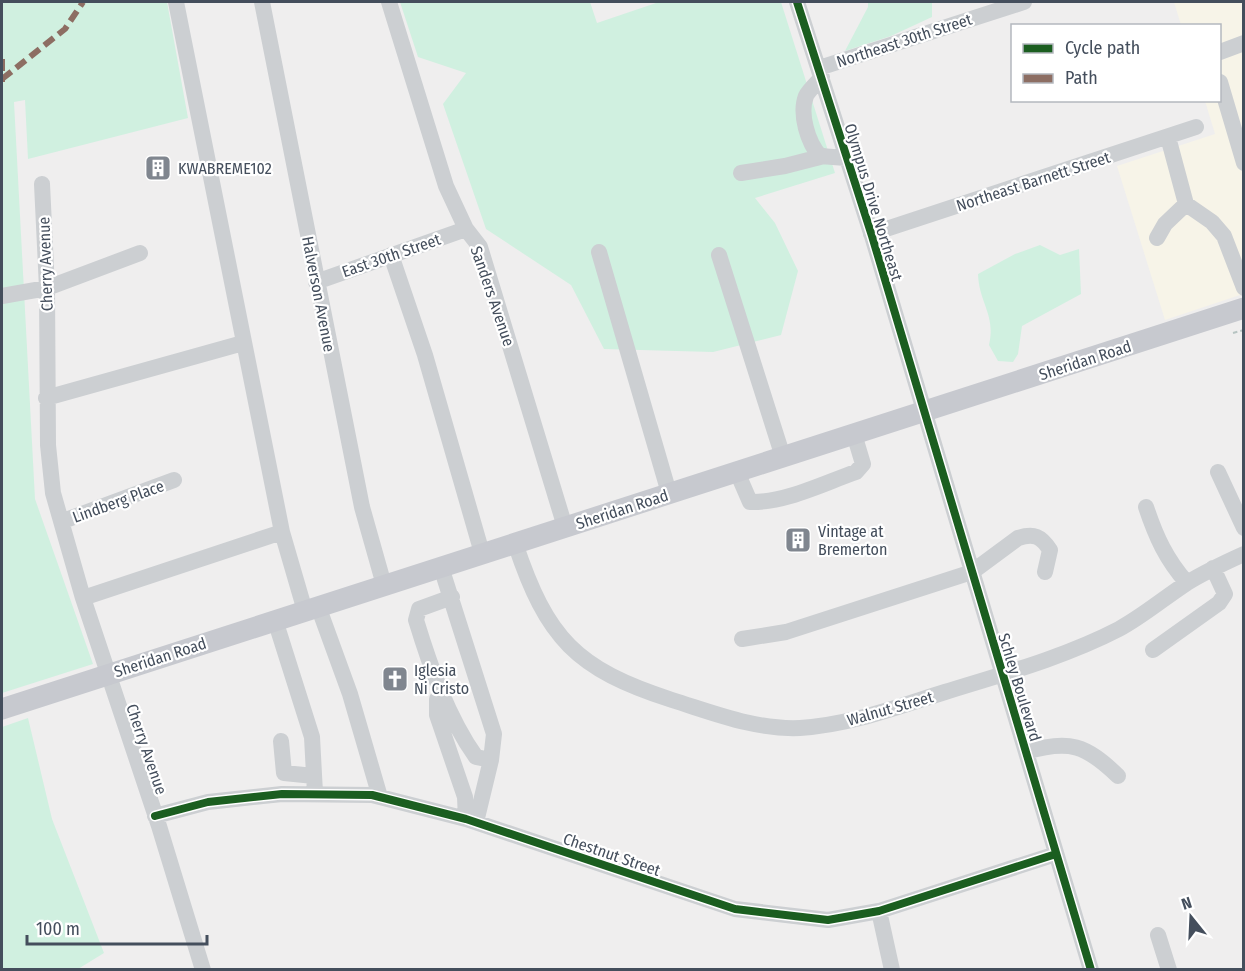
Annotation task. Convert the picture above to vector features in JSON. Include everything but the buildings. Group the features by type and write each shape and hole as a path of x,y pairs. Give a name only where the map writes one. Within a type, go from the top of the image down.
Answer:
{"main road":[{"name":"Sheridan Road","path":"2,709 1244,308"}],"street":[{"path":"176,2 282,532 311,609 350,694 380,797"},
{"name":"Halverson Avenue","path":"262,2 362,507 384,585"},
{"name":"Sanders Avenue","path":"389,2 446,186 466,229 480,247 565,527"},
{"name":"Olympus Drive Northeast","path":"797,2 871,234 924,412"},
{"name":"Northeast 30th Street","path":"820,73 1024,2"},
{"path":"1221,52 1244,43"},
{"path":"820,73 806,96 805,120 811,147 824,156"},
{"path":"1221,85 1244,163"},
{"name":"Northeast Barnett Street","path":"871,234 1196,127"},
{"path":"1168,137 1186,204 1212,222 1224,236 1244,288"},
{"path":"741,173 785,166 824,156 846,158"},
{"name":"Cherry Avenue","path":"42,184 47,288 46,398 54,493 83,598 203,969"},
{"path":"1157,238 1165,224 1186,204"},
{"name":"East 30th Street","path":"316,282 466,229"},
{"path":"599,252 669,494"},
{"path":"2,297 47,288 140,253"},
{"path":"391,255 424,355 482,554"},
{"path":"719,255 783,457"},
{"path":"46,398 243,343"},
{"name":"Schley Boulevard","path":"924,412 1091,969"},
{"path":"737,472 750,502 762,502 783,496 856,471 862,464 854,434"},
{"path":"1218,472 1244,528"},
{"name":"Lindberg Place","path":"63,521 174,480"},
{"path":"1146,507 1158,543 1169,563 1187,583"},
{"path":"83,598 282,532"},
{"path":"742,639 786,632 972,572 1018,538 1036,535 1044,540 1050,550 1045,572"},
{"name":"Walnut Street","path":"515,543 533,594 551,627 584,659 609,676 637,688 743,723 799,728 858,720 1002,675 1076,648 1121,628 1187,583 1213,568 1244,555"},
{"path":"441,567 494,734 491,760 471,821"},
{"path":"1153,650 1219,603 1225,594 1213,568"},
{"path":"452,597 419,609 416,620 443,692 466,744 476,757 491,760"},
{"path":"275,620 312,737 315,794"},
{"path":"443,692 437,699 437,715 471,821"},
{"path":"281,741 284,773 314,776"},
{"path":"1026,752 1053,744 1076,747 1102,762 1118,776"},
{"name":"Chestnut Street","path":"155,816 208,802 315,794 380,797 471,821 735,909 828,920 879,911 1056,854"},
{"path":"879,911 892,969"},
{"path":"1158,935 1168,969"}],"path":[{"path":"1233,333 1244,330"}],"shaded area":[{"path":"1174,2 1243,2 1243,294 1165,320 1117,166 1215,134 1205,102 1221,102 1221,24 1181,24"}],"green space":[{"path":"2,2 167,2 188,118 28,159 25,100 14,102 35,499 93,664 2,693"},
{"path":"400,2 590,2 597,23 659,2 781,2 835,173 755,198 775,223 798,271 781,335 713,352 604,349 571,285 486,229 443,104 466,73 418,57"},
{"path":"868,2 932,2 932,17 891,36 845,51 868,7"},
{"path":"1040,245 1060,255 1079,249 1081,294 1022,326 1018,354 1013,362 998,361 989,345 991,335 989,317 981,293 978,274 1015,254"},
{"path":"28,718 52,819 104,953 78,969 2,969 2,727"}],"marked path":[{"path":"2,79 65,29 83,2"},
{"path":"2,59 2,82"}],"cycle path":[{"path":"797,2 872,236 1091,970"},
{"path":"155,816 208,802 282,794 372,795 466,819 735,909 828,920 879,911 1056,854"}],"place":[{"name":"KWABREME102","path":"158,168"},
{"name":"Vintage at Bremerton","path":"798,540"},
{"name":"Iglesia Ni Cristo","path":"395,679"}]}
